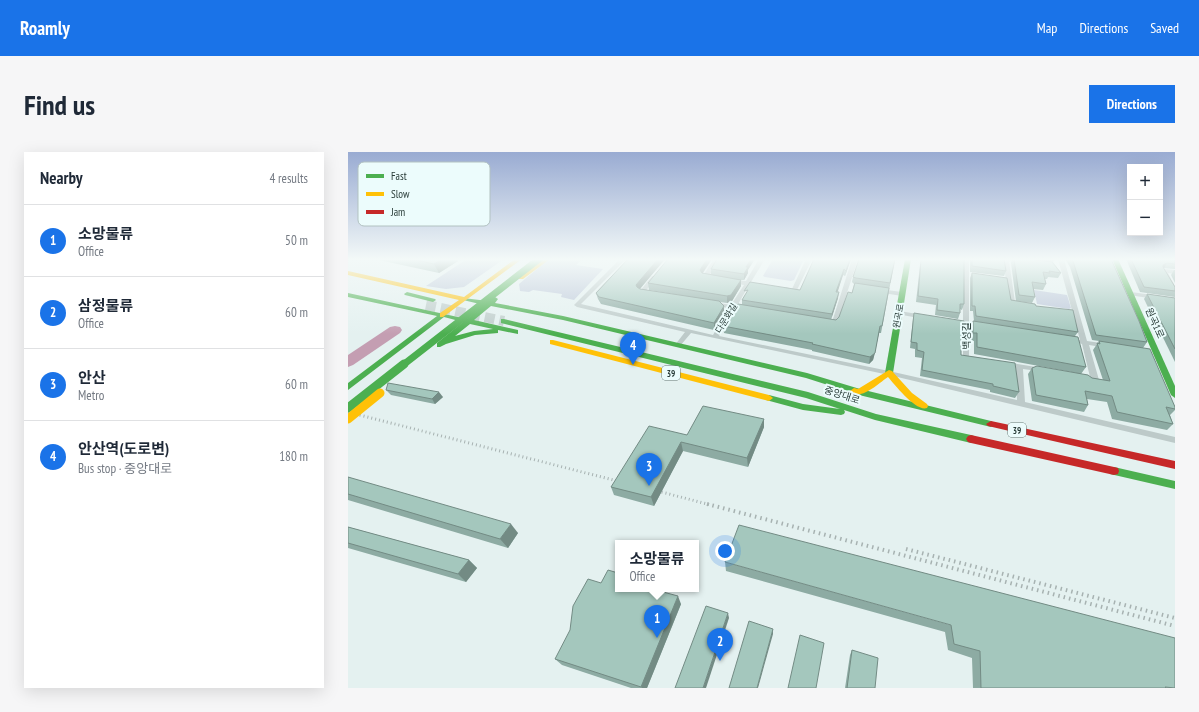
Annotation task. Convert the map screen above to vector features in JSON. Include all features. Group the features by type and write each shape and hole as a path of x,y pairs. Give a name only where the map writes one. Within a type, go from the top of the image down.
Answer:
{"main road":[{"path":"348,287 429,303 362,284"},
{"path":"398,284 490,303"},
{"path":"348,387 485,284"},
{"path":"348,399 498,284"},
{"path":"348,408 507,284"},
{"path":"348,419 513,284"},
{"name":"원곡로","path":"889,373 904,284"},
{"name":"원곡1로","path":"1127,284 1154,354 1175,395"},
{"name":"39","path":"504,291 503,296 507,301 549,311 563,318"},
{"path":"348,295 443,315"},
{"name":"39","path":"490,303 563,318 807,376 859,392 930,410 1175,465"},
{"name":"39","path":"443,315 515,332 803,407 874,417"},
{"name":"중앙대로","path":"859,392 800,385 507,319 808,395 874,417 1175,486"},
{"path":"442,343 474,333 493,331 515,332"},
{"path":"859,392 889,373 909,395 930,410"},
{"path":"1157,461 1175,459"}],"street":[{"path":"598,284 577,305 715,337 889,373 1175,440"},
{"path":"649,284 642,292 649,293"},
{"name":"다문화길","path":"715,337 747,284"},
{"path":"753,284 763,286"},
{"path":"778,288 794,291 797,284"},
{"path":"818,322 834,324 850,284"},
{"name":"백성길","path":"969,284 966,324 966,357 981,360"},
{"path":"1010,284 1012,303 1026,305"},
{"path":"1064,284 1072,312 1084,343 1094,380 1080,377"},
{"path":"874,290 902,294"},
{"path":"1131,294 1175,300"},
{"path":"702,302 748,310"},
{"path":"899,313 929,317"},
{"path":"959,322 974,325"},
{"path":"678,345 689,331"},
{"path":"1068,340 1113,347"},
{"path":"996,362 1050,372"},
{"path":"1020,366 1021,404"}],"shaded area":[{"path":"429,284 468,284 464,287 446,289 426,286"},
{"path":"519,284 589,284 574,300 561,297 562,294 533,290 529,292 520,291"},
{"path":"1034,290 1067,295 1071,308 1069,309 1037,304"}],"building":[{"path":"604,284 637,284 637,287 640,289 719,301 724,306 714,323 599,297 596,293"},
{"path":"654,284 738,284 731,295 727,296"},
{"path":"749,284 763,284 800,290 803,284 839,284 836,292 839,292 832,314 742,300 748,290 744,291"},
{"path":"855,284 889,288 875,353 870,357 812,344 813,343 723,326 730,312 732,314 738,304 836,320 839,317 848,292 852,293"},
{"path":"919,284 964,284 964,304 960,304 960,313 937,310 938,299 918,296"},
{"path":"972,284 1008,284 1011,300 1035,304 1036,306 1073,310 1078,332 976,316 975,306 972,306"},
{"path":"1017,284 1032,284 1035,297 1019,295"},
{"path":"1080,284 1122,284 1147,342 1096,335"},
{"path":"1143,284 1173,284 1175,291 1144,287"},
{"path":"1147,294 1175,298 1175,349"},
{"path":"914,313 964,321 964,333 962,332 961,336 961,355 1015,363 1019,392 993,386 993,384 922,370 924,352 917,350 917,343 911,342"},
{"path":"973,321 1078,337 1086,367 977,347 977,333 973,333"},
{"path":"1099,341 1150,349 1175,407 1175,409 1166,407 1173,424 1117,412 1112,396 1085,391 1088,405 1036,395 1032,368 1037,366 1088,375 1092,378 1110,381 1097,343 1100,344"},
{"path":"388,383 439,392 432,399 386,390"},
{"path":"703,406 764,419 747,458 681,442 651,497 611,487 649,426 687,435"},
{"path":"348,477 511,524 500,539 348,494"},
{"path":"739,525 1175,638 1175,688 981,688 980,651 954,644 951,625 725,562"},
{"path":"348,527 469,560 458,574 348,543"},
{"path":"608,570 615,572 615,592 663,592 678,596 641,687 555,659 570,630 573,606 588,579 601,583"},
{"path":"706,606 728,613 703,688 675,688"},
{"path":"749,621 773,629 757,688 729,688"},
{"path":"800,635 824,643 816,688 788,688"},
{"path":"852,650 878,658 875,688 847,688"}],"waterway":[{"path":"348,362 395,330"}],"tunnel":[{"path":"426,305 504,321"}],"railway":[{"path":"348,412 625,483"},
{"path":"650,489 711,505"},
{"path":"707,504 1175,626"},
{"path":"906,549 1175,618"}],"traffic: fast":[{"path":"348,408 507,284"},
{"path":"889,373 904,284"},
{"path":"1126,284 1175,395"},
{"path":"407,294 433,300"},
{"path":"348,295 443,315"},
{"path":"465,299 563,318 807,376 859,392 991,424"},
{"path":"469,321 495,299"},
{"path":"348,387 443,315"},
{"path":"443,315 515,332"},
{"path":"440,345 469,321"},
{"path":"504,321 808,395 875,417 971,439"},
{"path":"444,342 474,333 495,331"},
{"path":"769,398 803,407 841,412"},
{"path":"1114,471 1175,485"}],"traffic: slow":[{"path":"398,284 465,299"},
{"path":"443,315 485,284"},
{"path":"553,342 769,398"},
{"path":"854,391 859,392 889,373 909,395 924,406"},
{"path":"348,419 380,393"}],"traffic: jam":[{"path":"991,424 1175,465"},
{"path":"971,439 1114,471"}],"place":[{"name":"안산역(도로변)","path":"633,365"},
{"name":"안산","path":"649,486"},
{"name":"소망물류","path":"657,638"},
{"name":"삼정물류","path":"720,661"}]}
